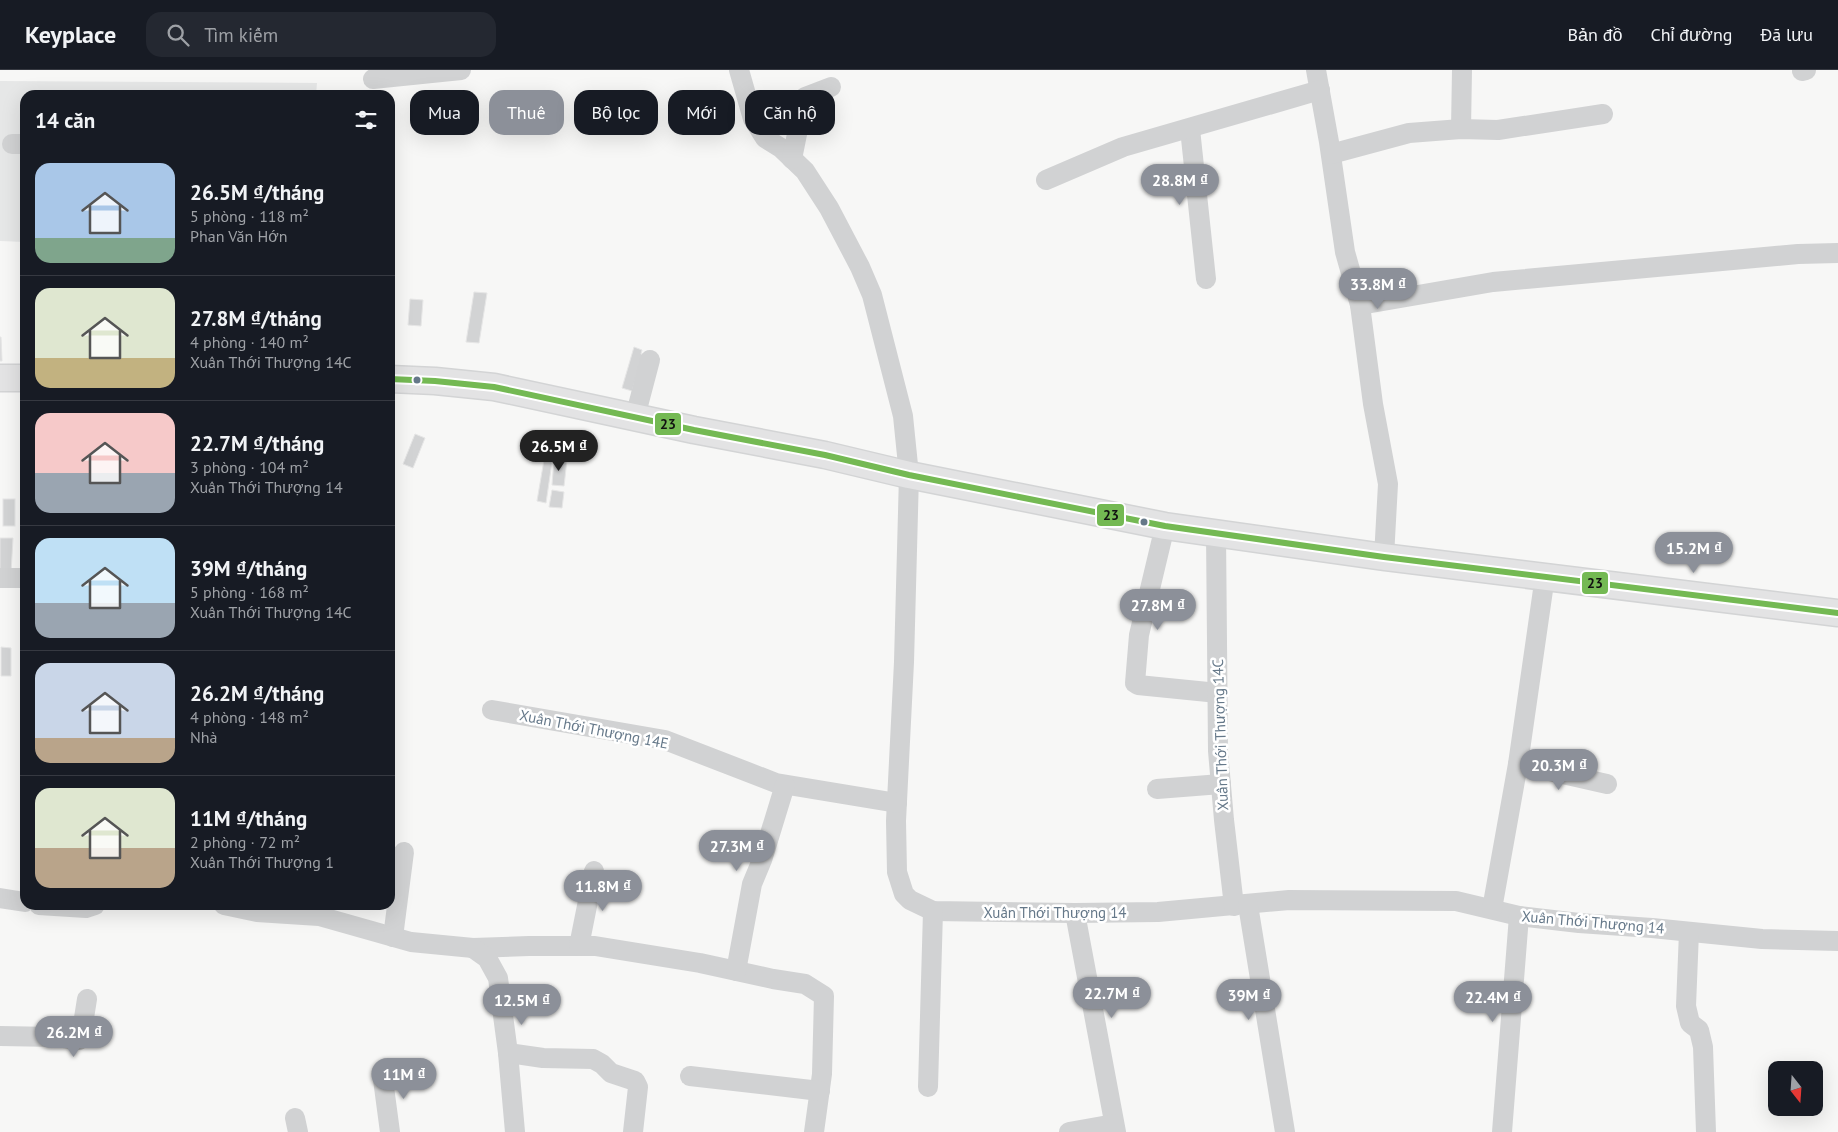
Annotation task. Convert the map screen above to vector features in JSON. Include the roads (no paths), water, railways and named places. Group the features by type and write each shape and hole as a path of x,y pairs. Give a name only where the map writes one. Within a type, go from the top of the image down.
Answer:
{"main road":[{"path":"0,378 20,378"},
{"path":"395,379 494,387 825,455 909,475 1164,526 1384,557 1838,613"}],"street":[{"path":"373,81 461,70"},
{"name":"Xuân Thới Thượng 14","path":"739,70 753,119 765,138 781,148 805,171 830,208 872,294 903,416 909,475 896,872 904,894 910,900 933,911 1075,913 1158,912 1298,900 1456,901 1519,916 1579,924 1762,939 1838,941"},
{"path":"1316,70 1331,154 1345,252 1360,305 1373,404 1388,484 1384,557"},
{"path":"1461,129 1462,70"},
{"path":"792,159 798,129 799,106 805,97 831,87"},
{"path":"1046,180 1123,147 1320,90"},
{"path":"1331,154 1409,133 1461,129 1498,130 1603,114"},
{"path":"1190,129 1206,279"},
{"path":"1360,305 1493,282 1798,254 1838,253"},
{"path":"635,416 650,360"},
{"path":"1164,526 1139,635 1135,683 1138,685 1218,693"},
{"name":"Xuân Thới Thượng 14C","path":"1216,533 1218,752 1224,820 1285,1132"},
{"path":"1492,909 1518,764 1545,576"},
{"path":"0,578 20,578"},
{"name":"Xuân Thới Thượng 14E","path":"492,710 665,740 776,783 897,803"},
{"path":"1518,764 1607,784"},
{"path":"1157,789 1221,784"},
{"path":"736,971 752,884 762,860 785,785"},
{"path":"393,937 404,852"},
{"path":"578,946 594,871"},
{"path":"0,898 20,901"},
{"path":"248,910 257,912 319,910 411,942 473,948 595,946 700,963 805,984 824,996 822,1074 814,1132"},
{"path":"928,1088 933,911"},
{"path":"1069,1132 1115,1128 1075,913"},
{"path":"1502,1132 1519,916"},
{"path":"1689,932 1686,1006 1690,1023 1699,1030 1703,1047 1706,1132"},
{"path":"473,948 487,958 498,978 508,1053 515,1132"},
{"path":"0,1036 56,1037 79,1040 86,999"},
{"path":"508,1053 543,1058 593,1059 602,1064 611,1073 635,1081 638,1086 633,1132"},
{"path":"382,1072 390,1132"},
{"path":"690,1076 820,1091"}]}
